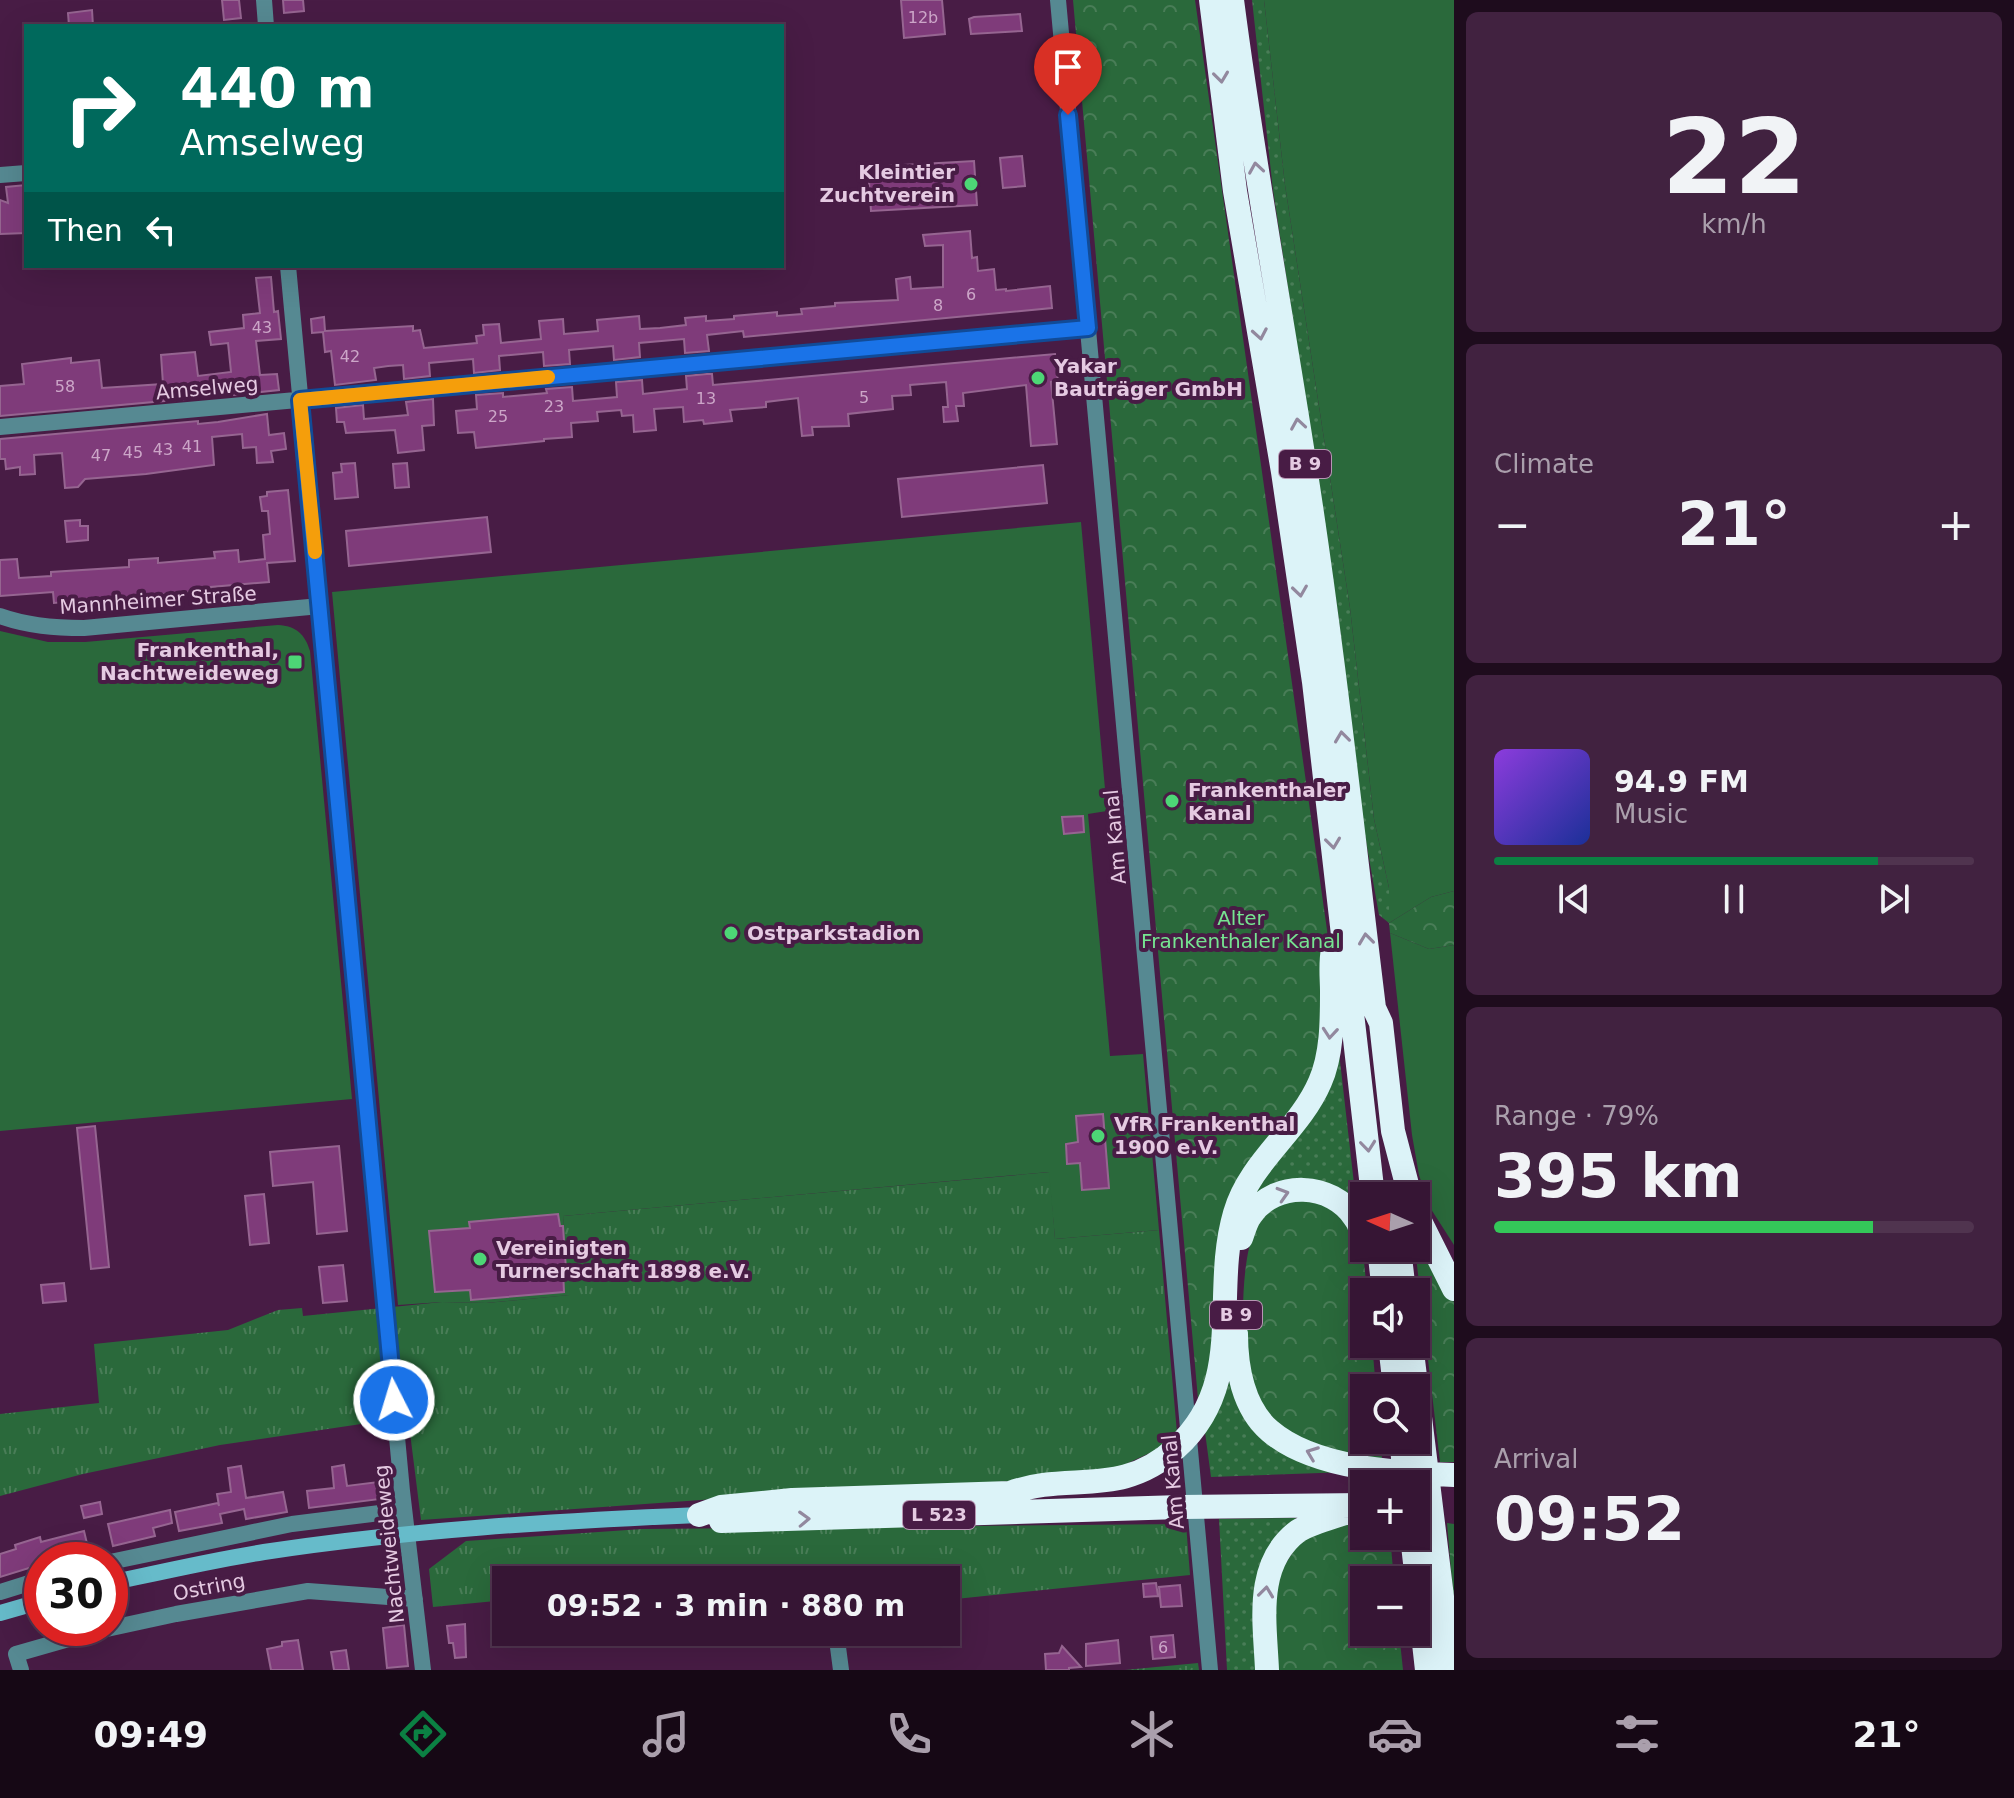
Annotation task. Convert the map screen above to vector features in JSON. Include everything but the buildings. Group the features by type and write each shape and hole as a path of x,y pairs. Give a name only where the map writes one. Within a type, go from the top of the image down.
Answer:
{"highway":[{"name":"B 9","path":"1211,0 1235,191 1283,472 1314,682 1371,1182"},
{"name":"B 9","path":"1232,0 1259,188 1306,469 1338,701 1374,1008 1371,1025 1390,1182"},
{"name":"L 523","path":"699,1515 721,1507 792,1500 1010,1493 1027,1487 1098,1483 1136,1474 1175,1449 1201,1419 1218,1385 1224,1353 1226,1264 1235,1214 1245,1187 1259,1165 1306,1111 1322,1079 1330,1041 1332,952 1343,930"},
{"name":"B 9","path":"1374,1008 1381,1023 1393,1131 1406,1182"},
{"name":"B 9","path":"1350,1212 1339,1200 1319,1192 1298,1189 1279,1192 1261,1203 1249,1216 1239,1242 1236,1267 1236,1356 1244,1390 1255,1413 1269,1431 1323,1458 1370,1470"},
{"path":"1430,1241 1454,1289"},
{"path":"1412,1358 1445,1669"},
{"name":"B 9","path":"1430,1484 1450,1488"},
{"path":"1430,1487 1450,1488"},
{"path":"1430,1497 1450,1488"},
{"name":"L 523","path":"699,1515 722,1522 1209,1499 1350,1489"},
{"name":"L 523","path":"1010,1493 1027,1498 1180,1500"},
{"name":"L 523","path":"1209,1499 1350,1505"},
{"path":"1267,1670 1264,1604 1269,1573 1279,1550 1300,1530 1350,1511"},
{"path":"1415,1550 1445,1669"}],"main road":[{"name":"L 523","path":"407,1534 560,1521 699,1515"},
{"name":"Ostring","path":"128,1579 263,1552 407,1534"},
{"path":"0,1613 24,1606"}],"street":[{"path":"264,0 266,24"},
{"name":"Am Kanal","path":"1058,0 1210,1670"},
{"path":"0,175 24,173"},
{"name":"Nachtweideweg","path":"288,268 404,1510 423,1670"},
{"name":"Amselweg","path":"0,427 1088,328"},
{"name":"Mannheimer Straße","path":"0,616 52,628 84,628 320,606"},
{"path":"128,1558 292,1524 404,1510"},
{"path":"0,1592 24,1585"},
{"name":"Ostring","path":"18,1662 93,1632 244,1600 308,1591 415,1599"},
{"path":"838,1646 841,1670"}],"green space":[{"name":"Alter Frankenthaler Kanal","path":"1073,0 1195,0 1327,930 1330,973 1321,1067 1258,1158 1199,1410"},
{"path":"1252,0 1264,0 1285,185 1350,608 1374,819 1389,888 1389,923 1379,915 1363,824 1338,614 1273,190"},
{"path":"1264,0 1454,0 1454,891 1431,897 1389,923 1389,888 1374,819 1350,608 1285,185"},
{"name":"Ostparkstadion","path":"1081,522 1107,811 1088,814 1110,1056 1143,1054 1159,1230 1055,1239 1049,1172 563,1216 570,1295 486,1303 398,1305 332,592"},
{"path":"278,625 299,632 310,651 352,1099 0,1131 0,631 48,642 85,642"},
{"path":"1454,891 1454,945 1429,949 1390,933 1389,923 1431,897"},
{"path":"1390,933 1429,949 1454,945 1454,1245 1430,1208 1430,1182 1421,1182 1412,1135"},
{"path":"1337,1035 1354,1182 1350,1182 1350,1210 1242,1214"},
{"path":"1050,1172 1055,1239 1159,1230 1177,1433 1154,1451 1113,1470 1066,1478 812,1492 421,1520 408,1417 220,1445 83,1474 0,1496 0,1414 99,1403 94,1344 228,1330 278,1310 302,1308 303,1316 442,1302 486,1303 569,1295 563,1216"},
{"path":"1292,1197 1329,1202 1350,1227 1350,1262 1364,1262 1366,1278 1350,1278 1350,1358 1373,1358 1375,1374 1350,1374 1350,1454 1309,1442 1282,1427 1266,1413 1248,1370 1243,1332 1247,1256 1256,1228 1277,1206"},
{"path":"1417,1262 1430,1262 1454,1302 1454,1462 1440,1462 1428,1358 1430,1278 1419,1278"},
{"path":"1230,1380 1349,1472 1211,1477 1205,1432"},
{"path":"1352,1454 1382,1454 1382,1459"},
{"path":"1296,1518 1275,1541 1256,1670 1227,1670 1219,1519"},
{"path":"1447,1523 1454,1524 1454,1604"},
{"path":"1186,1524 1190,1575 960,1599 960,1566 492,1566 492,1601 433,1607 429,1569 466,1541 642,1529"},
{"path":"1339,1525 1350,1525 1350,1550 1391,1550 1393,1566 1350,1566 1350,1646 1400,1646 1403,1670 1274,1670 1276,1579 1301,1539"},
{"path":"1198,1663 1199,1670 1125,1670"}],"slow traffic":[{"path":"315,552 300,400 548,377"}],"place":[{"name":"Kleintier Zuchtverein","path":"971,184"},
{"name":"Yakar Bauträger GmbH","path":"1038,378"},
{"name":"Frankenthal, Nachtweideweg","path":"295,662"},
{"name":"Frankenthaler Kanal","path":"1172,801"},
{"name":"Ostparkstadion","path":"731,933"},
{"name":"VfR Frankenthal 1900 e.V.","path":"1098,1136"},
{"name":"Vereinigten Turnerschaft 1898 e.V.","path":"480,1259"}],"route":[{"path":"394,1400 300,400 1088,328 1068,115"}]}
